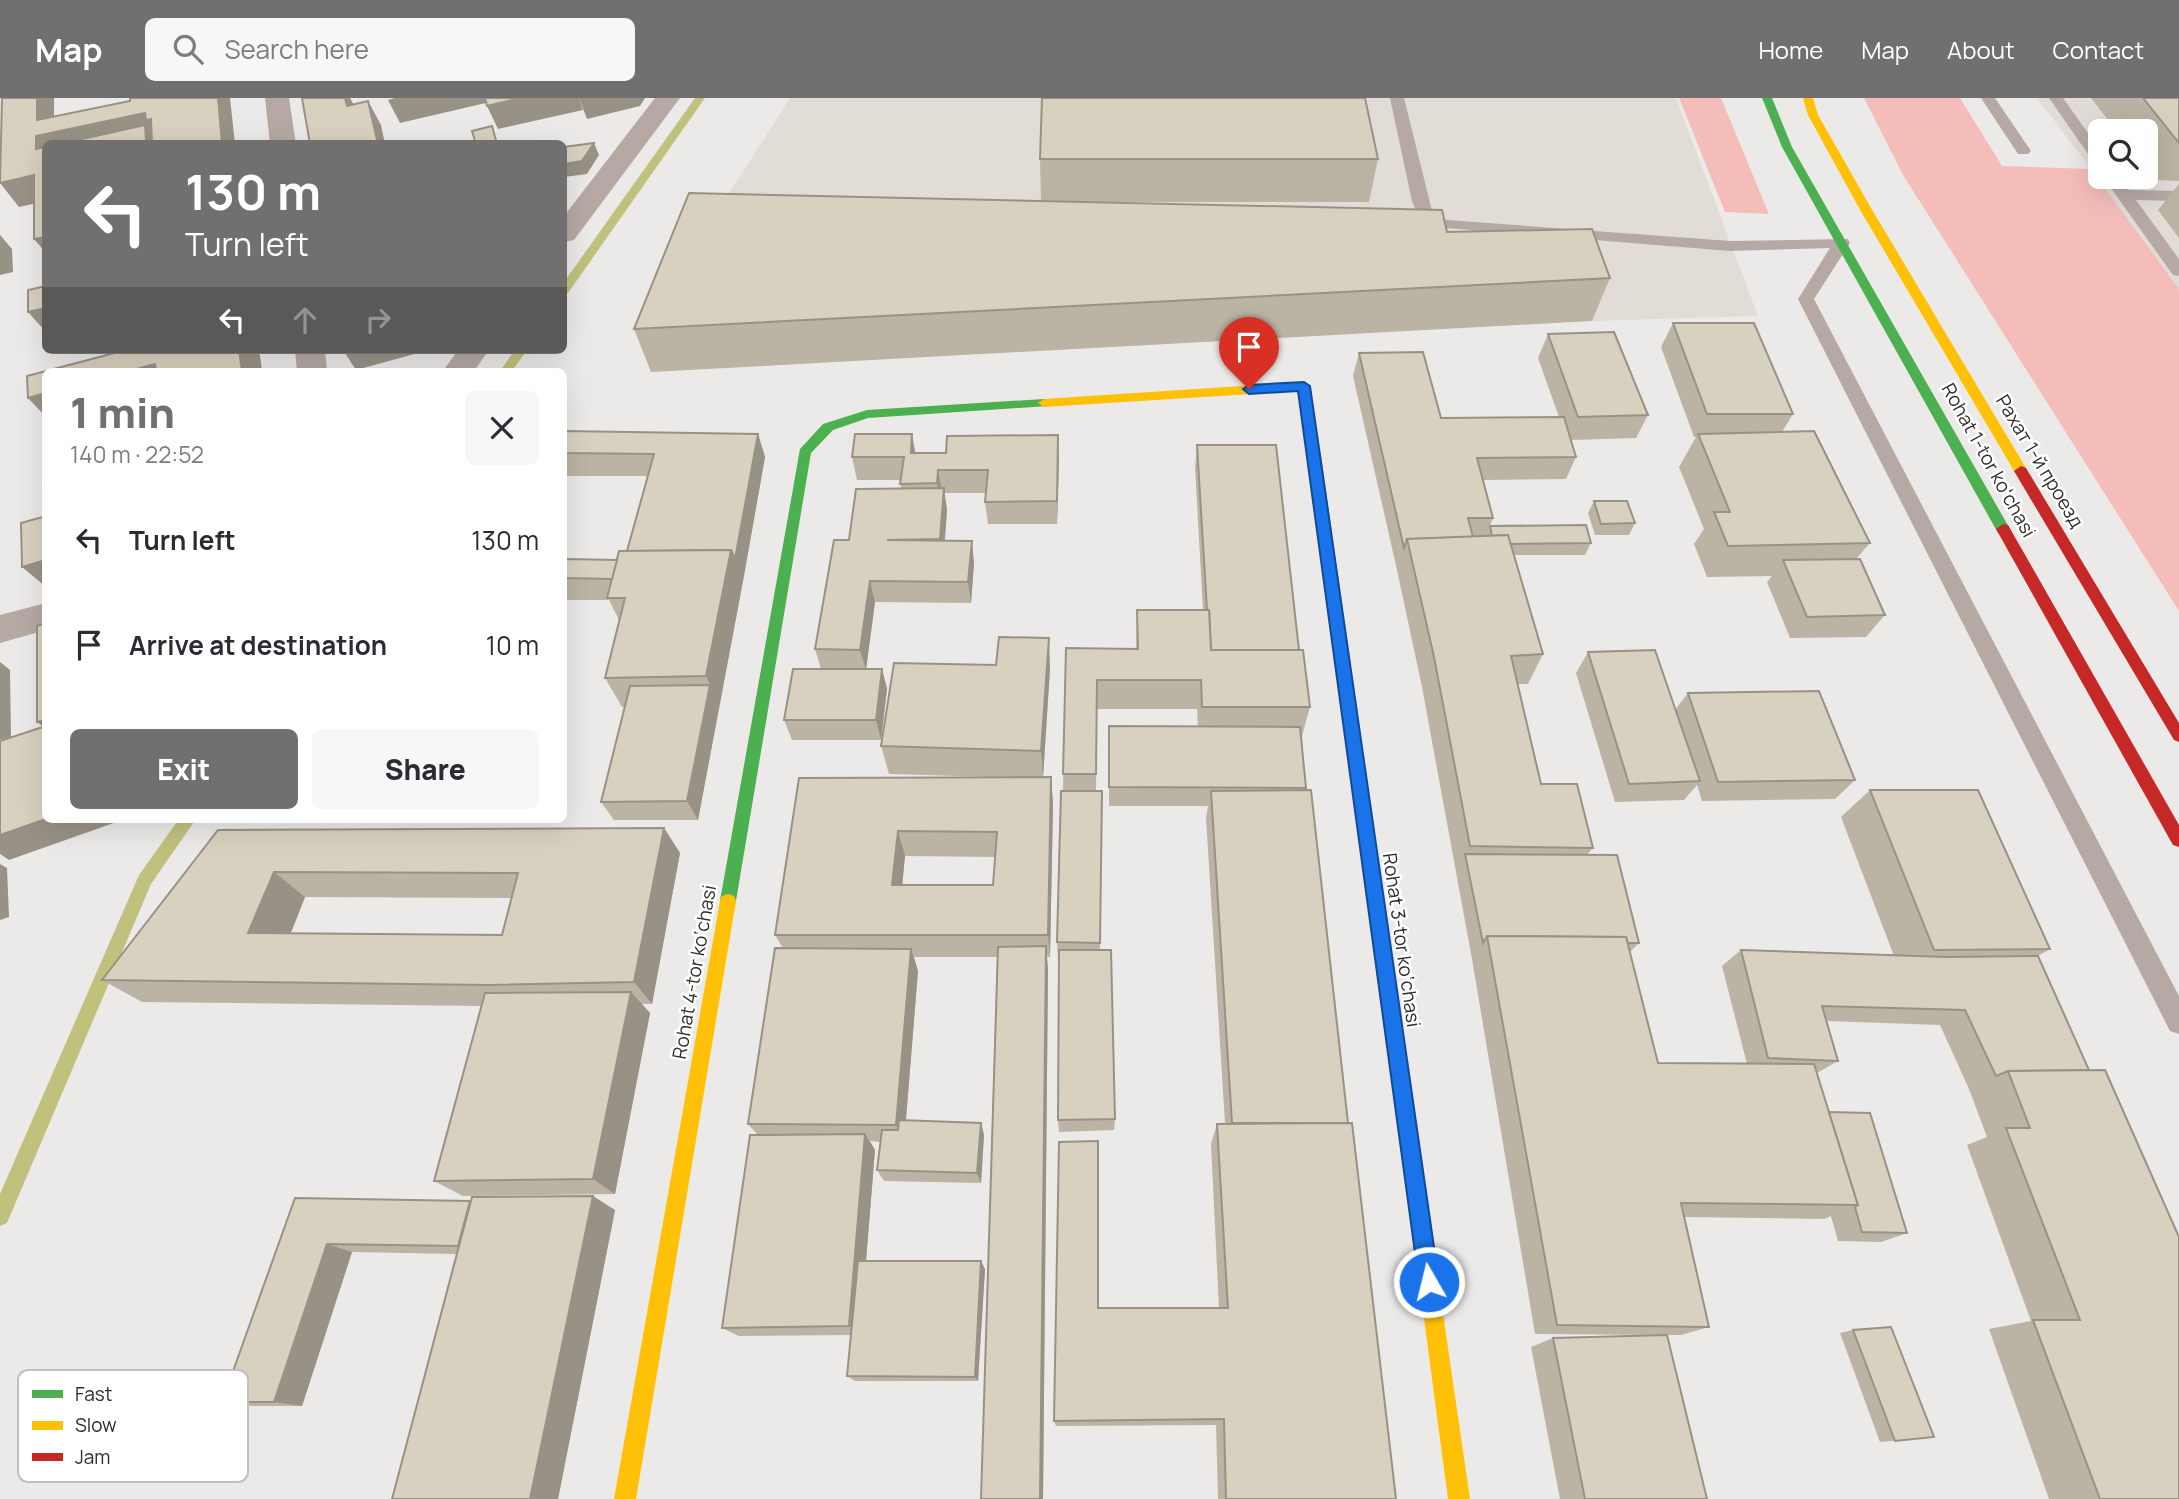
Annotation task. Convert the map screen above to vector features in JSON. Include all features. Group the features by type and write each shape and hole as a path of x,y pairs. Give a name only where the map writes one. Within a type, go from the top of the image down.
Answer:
{"street":[{"path":"277,98 282,140"},
{"path":"567,230 668,98"},
{"name":"Rohat 1-tor koʻchasi","path":"1767,98 1787,147 2179,840"},
{"name":"Рахат 1-й проезд","path":"1808,98 1813,115 1865,208 2179,736"},
{"path":"460,368 471,354"},
{"name":"Rohat 3-tor ko‘chasi","path":"804,452 828,427 867,414 1304,386 1460,1499"},
{"name":"Rohat 4-tor ko‘chasi","path":"625,1499 804,452"},
{"path":"0,629 42,617"}],"lane":[{"path":"1397,98 1420,201 1428,223 1730,246 1842,243"},
{"path":"1988,98 2024,151"},
{"path":"2056,98 2088,144"},
{"path":"2120,189 2179,271"},
{"path":"2124,195 2179,196"},
{"path":"1842,243 1806,299 2179,1022"}],"shaded area":[{"path":"790,98 1676,98 1758,316 1592,321 702,236"},
{"path":"1679,98 1721,98 1769,214 1725,212"},
{"path":"1864,98 1960,98 2002,166 2088,169 2088,189 2106,189 2179,289 2179,611 1903,175"},
{"path":"2037,98 2179,98 2179,289 2106,189 2158,189 2158,119 2088,119 2088,165"}],"building":[{"path":"2,98 37,98 37,120 130,101 130,98 218,98 222,140 152,140 151,119 146,120 145,113 36,136 36,149 42,148 42,238 34,239 34,175 0,183"},
{"path":"302,98 345,98 347,106 368,101 377,140 309,140"},
{"path":"485,98 520,98 487,106"},
{"path":"1042,98 1365,98 1378,159 1040,159"},
{"path":"2143,98 2179,98 2179,143"},
{"path":"145,125 146,140 78,140"},
{"path":"492,126 496,140 475,140 472,131"},
{"path":"594,143 582,161 567,164 567,147"},
{"path":"689,193 1442,210 1447,232 1592,229 1610,278 634,329"},
{"path":"42,287 42,309 28,312 28,290"},
{"path":"1673,323 1754,323 1793,414 1707,414"},
{"path":"1614,332 1648,415 1578,417 1548,334"},
{"path":"1423,352 1441,418 1564,417 1576,457 1477,458 1493,518 1468,518 1473,537 1407,539 1404,548 1359,353"},
{"path":"111,354 240,354 242,368 156,368 155,364 140,368 57,368"},
{"path":"42,372 42,394 28,398 27,376"},
{"path":"567,431 758,434 735,559 731,550 627,551 654,454 567,453"},
{"path":"1814,431 1870,543 1728,546 1714,512 1730,512 1698,434"},
{"path":"855,434 912,434 911,453 946,453 947,436 1058,435 1057,501 985,502 988,470 938,470 937,483 900,484 904,457 852,457"},
{"path":"1197,445 1276,445 1299,650 1211,650"},
{"path":"944,488 940,539 887,540 972,541 968,582 870,581 860,650 815,649 834,540 849,540 856,489"},
{"path":"1594,501 1627,501 1635,523 1601,524"},
{"path":"42,517 42,561 22,567 21,523"},
{"path":"1586,525 1591,543 1510,544 1508,535 1492,536 1490,526"},
{"path":"1508,535 1543,654 1511,656 1541,784 1577,784 1593,848 1470,846 1434,657 1407,539"},
{"path":"731,550 706,676 605,678 625,598 607,598 619,551"},
{"path":"567,559 617,560 612,579 567,578"},
{"path":"1860,559 1885,615 1807,617 1783,560"},
{"path":"1137,610 1209,610 1211,650 1303,650 1310,707 1202,707 1201,680 1097,680 1096,774 1063,774 1066,648 1138,649"},
{"path":"42,624 42,721 37,722 37,626"},
{"path":"999,637 1049,638 1041,751 881,746 894,663 996,665"},
{"path":"1655,650 1700,781 1629,784 1588,652"},
{"path":"793,669 882,669 876,720 784,720"},
{"path":"710,685 687,801 601,802 630,686"},
{"path":"1819,691 1855,780 1718,782 1688,693"},
{"path":"1109,726 1300,727 1306,788 1109,787"},
{"path":"42,727 42,820 0,835 0,741"},
{"path":"1051,777 1048,935 775,935 799,778","holes":["898,831 997,832 993,885 892,885"]},
{"path":"1311,790 1348,1123 1232,1123 1211,791"},
{"path":"1870,790 1978,790 2050,949 1934,950"},
{"path":"1061,791 1102,791 1100,943 1057,942"},
{"path":"664,828 634,982 489,985 102,980 218,830","holes":["274,872 518,873 502,935 248,933"]},
{"path":"1465,854 1617,855 1639,943 1628,943 1626,937 1487,936 1483,943"},
{"path":"1487,936 1626,937 1658,1063 1814,1064 1858,1205 1681,1203 1709,1327 1557,1325"},
{"path":"1046,946 1040,1499 981,1499 998,947"},
{"path":"775,948 911,949 896,1125 748,1124"},
{"path":"1059,950 1111,950 1115,1119 1058,1120"},
{"path":"1741,950 1946,957 2038,956 2089,1070 2008,1071 1996,1076 1965,1010 1822,1006 1838,1061 1768,1058"},
{"path":"631,992 593,1179 434,1181 485,993"},
{"path":"2105,1070 2179,1237 2179,1499 2100,1499 2033,1320 2080,1320 2006,1128 2030,1128 2008,1071"},
{"path":"1829,1112 1870,1113 1907,1233 1862,1232 1855,1207 1858,1205"},
{"path":"899,1120 981,1123 977,1173 877,1170 882,1130 898,1130"},
{"path":"1352,1123 1396,1499 1226,1499 1224,1419 1054,1421 1059,1142 1098,1141 1098,1308 1228,1308 1217,1124"},
{"path":"865,1134 849,1326 722,1328 750,1135"},
{"path":"593,1196 530,1499 392,1499 472,1197"},
{"path":"295,1198 470,1201 458,1246 327,1244 274,1402 248,1402 248,1370 233,1370"},
{"path":"858,1261 981,1261 975,1377 847,1376"},
{"path":"1891,1327 1934,1437 1895,1441 1853,1330"},
{"path":"1667,1335 1707,1499 1585,1499 1553,1338"}],"waterway":[{"path":"567,286 700,98"},
{"path":"508,368 518,354"},
{"path":"0,1216 145,880 185,823"}],"traffic: fast":[{"path":"1767,98 1787,147 2003,529"},
{"path":"728,901 805,452 828,427 867,414 1044,403"},
{"path":"1314,455 1414,1176"}],"traffic: slow":[{"path":"1808,98 1813,115 1865,208 2021,471"},
{"path":"1044,403 1304,386 1314,455"},
{"path":"625,1499 728,901"},
{"path":"1414,1176 1459,1499"}],"traffic: jam":[{"path":"2021,471 2179,736"},
{"path":"2003,529 2179,840"}],"route":[{"path":"1249,389 1304,386 1429,1282"}]}
